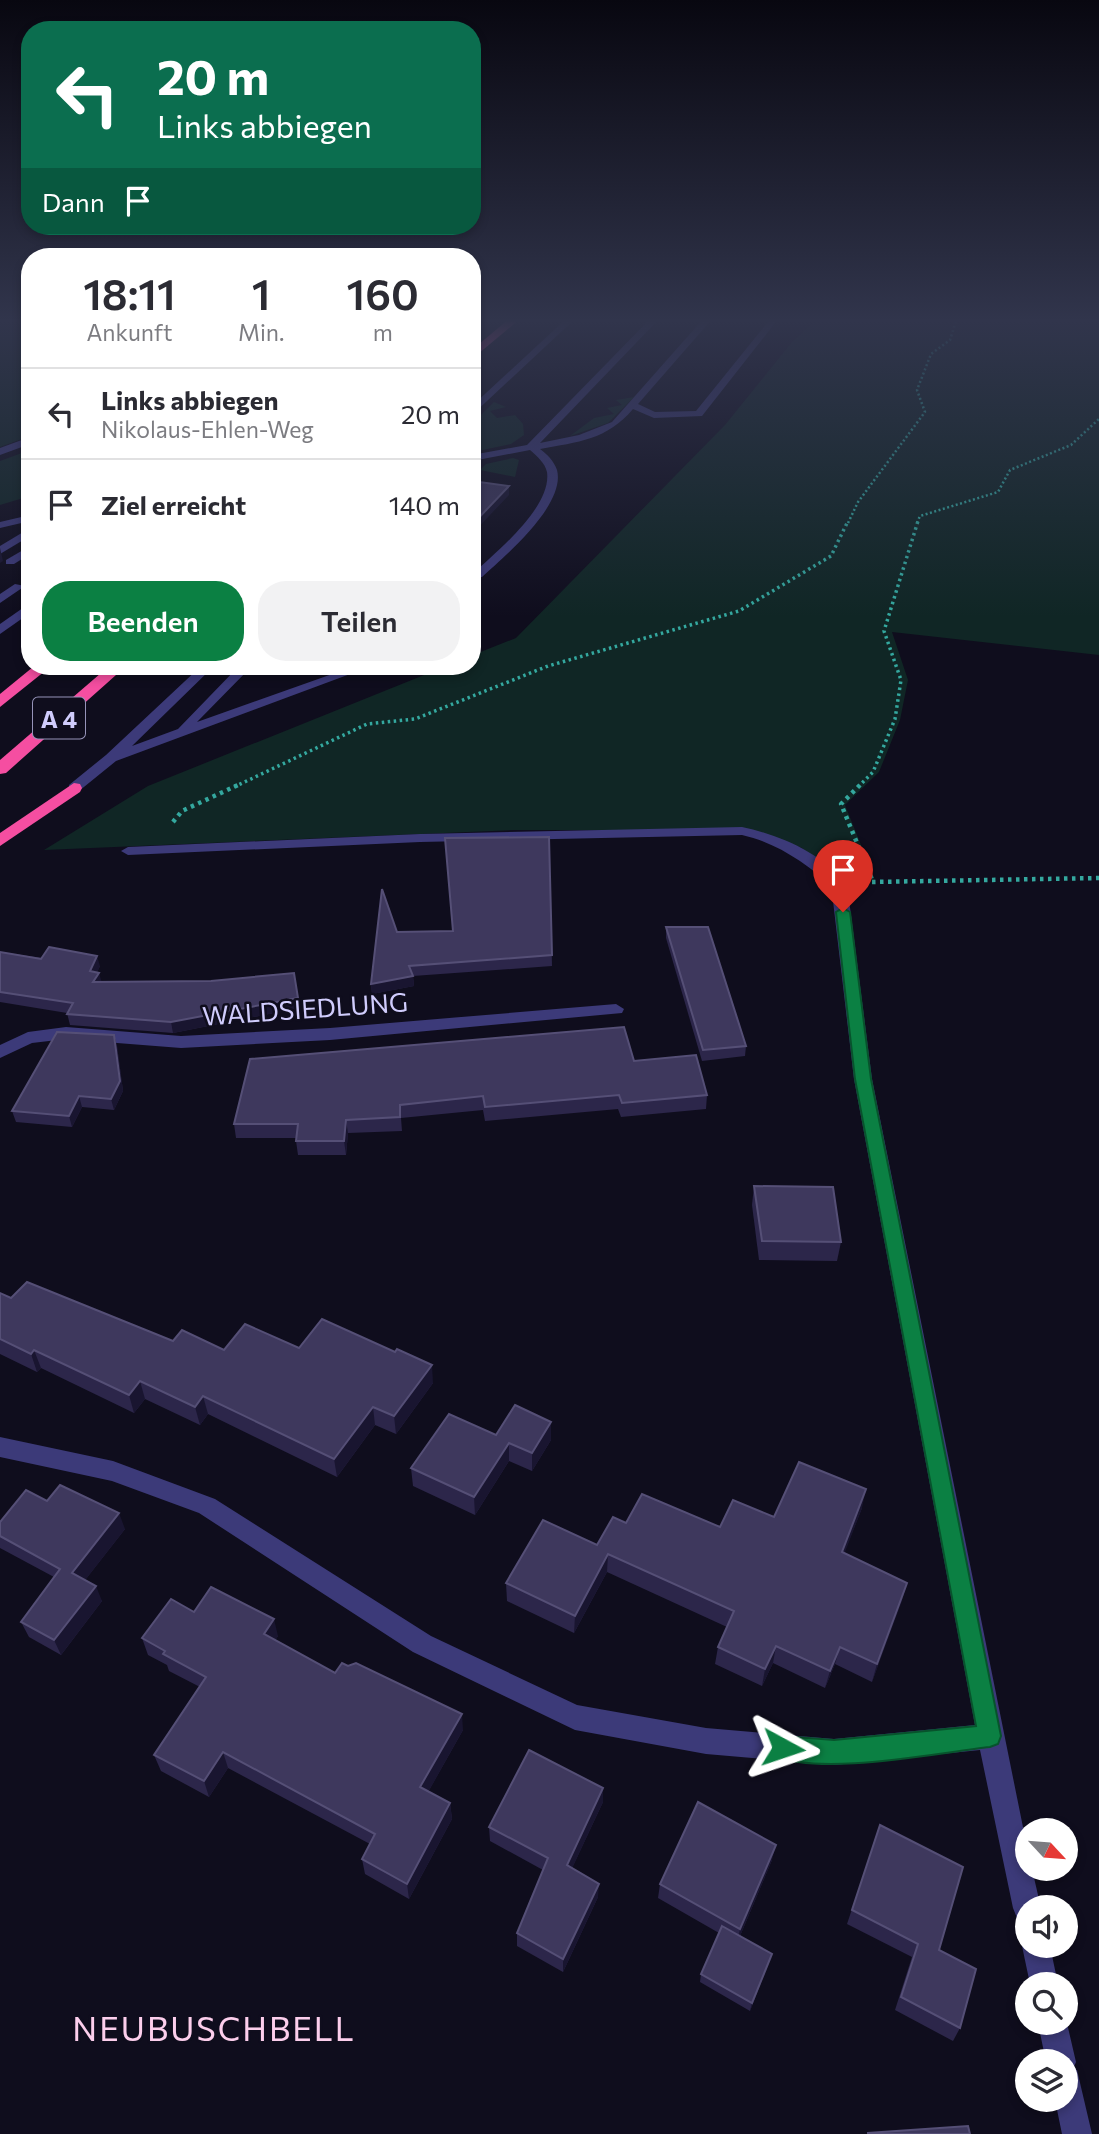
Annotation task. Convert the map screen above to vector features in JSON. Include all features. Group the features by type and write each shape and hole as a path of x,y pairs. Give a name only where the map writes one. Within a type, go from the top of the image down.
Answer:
{"highway":[{"name":"A 4","path":"0,702 32,675"},
{"name":"A 4","path":"0,769 108,675"},
{"path":"0,841 74,788"}],"street":[{"path":"531,446 559,418"},
{"path":"481,456 570,441 598,433 622,418"},
{"path":"0,452 21,444"},
{"path":"481,572 538,514 549,494 553,474 549,463 531,446"},
{"path":"0,528 21,520"},
{"path":"0,551 21,537"},
{"path":"10,562 21,555"},
{"path":"0,599 19,586"},
{"path":"0,630 21,614"},
{"path":"74,788 111,758 199,675"},
{"path":"179,733 237,675"},
{"path":"302,688 314,675"},
{"path":"111,758 338,675"},
{"path":"128,852 420,838 742,831 767,836 804,854 839,884 863,1079 990,1736 1024,1895"},
{"name":"WALDSIEDLUNG","path":"0,1052 27,1038 66,1033 181,1042 330,1034 616,1009"},
{"path":"0,1447 113,1471 207,1506 422,1644 575,1717 706,1741 834,1752 990,1736"},
{"path":"1072,2112 1077,2134"}],"path":[{"path":"161,849 163,835 182,811 367,724 415,719 548,666 739,611 831,556 858,502 921,418"},
{"path":"873,882 841,804 873,772 895,719 901,680 884,631 920,516 998,492 1010,470 1063,451 1094,427 1099,419"},
{"path":"839,884 1099,878"}],"green space":[{"path":"0,418 21,418 21,439 0,447"},
{"path":"481,418 517,418 523,424 524,435 511,444 481,450"},
{"path":"594,418 613,418 608,423 570,436"},
{"path":"731,418 1099,418 1099,655 892,632 908,680 900,720 879,772 845,805 875,880 838,882 802,848 750,830 514,830 44,850 148,786 424,675 481,675 481,652 516,638"},
{"path":"21,453 21,499 0,505 0,461"},
{"path":"513,458 519,460 515,477 481,470 486,464"}],"building":[{"path":"481,482 509,486 481,516"},
{"path":"549,837 552,955 409,966 413,976 371,984 382,889 397,932 453,931 445,838"},
{"path":"666,927 708,927 746,1046 703,1050"},
{"path":"49,947 97,956 90,971 99,973 93,982 211,981 294,973 298,998 171,1022 67,1014 73,1003 0,992 0,952 41,959"},
{"path":"624,1027 634,1061 696,1055 707,1095 622,1103 619,1095 485,1107 483,1096 400,1105 400,1117 346,1120 344,1141 296,1141 298,1124 234,1124 250,1059"},
{"path":"57,1032 114,1035 120,1081 111,1099 79,1096 69,1116 12,1111"},
{"path":"754,1186 833,1187 841,1242 762,1241"},
{"path":"27,1282 173,1341 182,1330 224,1350 245,1324 299,1348 322,1319 395,1352 397,1349 432,1365 394,1416 373,1407 334,1459 203,1396 195,1407 140,1381 129,1395 34,1350 31,1354 0,1339 0,1293 11,1298"},
{"path":"515,1405 551,1422 532,1453 509,1443 474,1497 411,1468 449,1414 496,1435"},
{"path":"799,1462 866,1489 842,1552 907,1583 877,1664 840,1647 830,1671 776,1646 765,1669 718,1647 734,1611 608,1554 575,1616 506,1583 543,1520 597,1545 613,1517 626,1523 642,1494 720,1527 733,1500 774,1517"},
{"path":"60,1485 119,1513 72,1573 96,1586 54,1640 21,1622 60,1569 0,1536 0,1522 26,1490 47,1501"},
{"path":"211,1587 274,1619 264,1634 335,1673 342,1663 348,1666 356,1663 462,1714 420,1787 450,1803 407,1884 362,1859 375,1834 223,1752 204,1781 154,1755 206,1677 163,1654 165,1651 142,1638 171,1599 194,1612"},
{"path":"529,1750 603,1788 567,1865 599,1884 563,1959 517,1933 548,1858 489,1827"},
{"path":"698,1802 776,1845 740,1929 660,1884"},
{"path":"880,1825 963,1867 939,1950 976,1969 960,2028 901,1997 918,1944 852,1910"},
{"path":"722,1926 772,1954 752,2003 701,1974"},
{"path":"968,2126 970,2134 868,2134 868,2133"}],"district":[{"name":"NEUBUSCHBELL","path":"214,2027"}],"route":[{"path":"783,1748 834,1752 990,1736 863,1079 843,912"}]}
